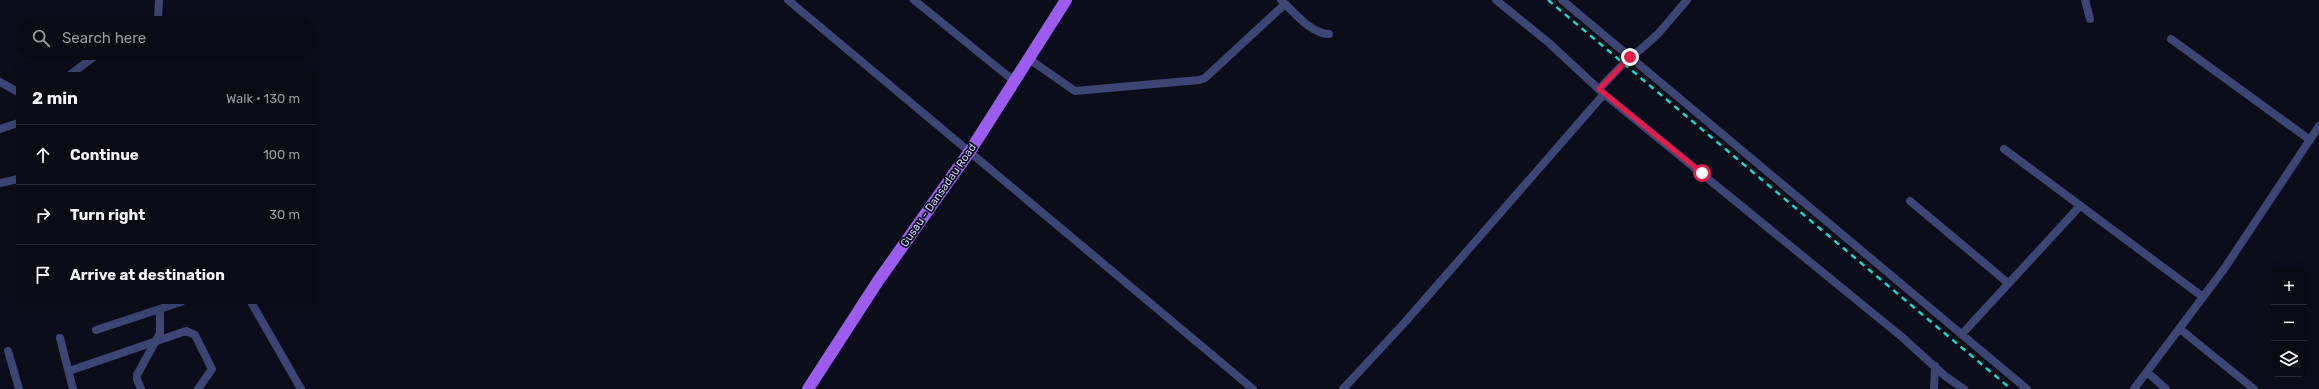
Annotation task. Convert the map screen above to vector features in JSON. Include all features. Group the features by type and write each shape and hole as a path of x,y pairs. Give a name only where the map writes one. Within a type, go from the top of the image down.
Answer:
{"main road":[{"name":"Gusau - Dansadau Road","path":"808,389 878,281 970,151 1066,0"}],"street":[{"path":"158,0 158,16"},
{"path":"788,0 1253,389"},
{"path":"914,0 1014,81"},
{"path":"1496,0 1602,91 1964,389"},
{"path":"1562,0 2027,389"},
{"path":"1343,389 1406,321 1630,57 1658,34 1687,0"},
{"path":"2085,0 2090,19"},
{"path":"1029,59 1075,91 1199,80 1205,78 1283,2 1313,29 1321,34 1329,34"},
{"path":"2171,39 2310,140"},
{"path":"74,72 90,60"},
{"path":"0,82 16,91"},
{"path":"0,129 16,124"},
{"path":"2134,389 2203,298 2319,126"},
{"path":"2004,149 2203,298"},
{"path":"0,183 16,179"},
{"path":"1910,201 2008,284"},
{"path":"1962,334 2080,206"},
{"path":"96,330 176,304"},
{"path":"252,304 301,389"},
{"path":"141,389 137,375 156,341 162,326 160,310"},
{"path":"2180,328 2254,389"},
{"path":"69,371 186,331 195,335 212,368 198,389"},
{"path":"60,338 74,389"},
{"path":"8,351 19,389"},
{"path":"1934,389 1935,366"},
{"path":"2146,372 2166,389"}],"railway":[{"path":"1548,0 2011,389"}],"route":[{"path":"1630,57 1599,89 1702,173"}]}
